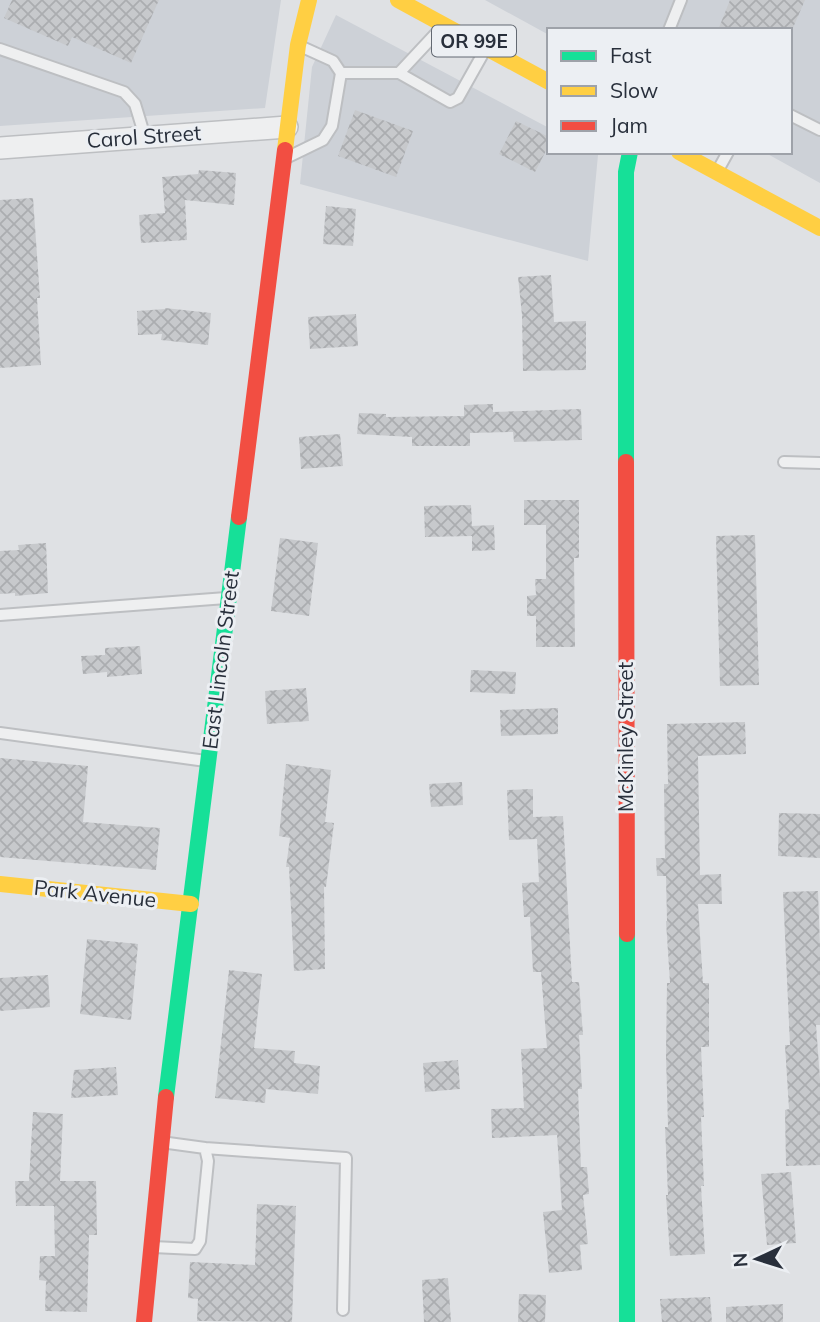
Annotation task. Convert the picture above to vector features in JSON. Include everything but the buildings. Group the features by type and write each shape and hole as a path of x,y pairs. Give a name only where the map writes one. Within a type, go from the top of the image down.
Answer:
{"street":[{"name":"East Lincoln Street","path":"144,1322 160,1141 287,127 298,45 309,0"},
{"name":"OR 99E","path":"398,0 547,81"},
{"name":"Carol Street","path":"0,148 287,127"},
{"name":"McKinley Street","path":"627,1322 626,172 630,154"},
{"path":"683,154 820,228"},
{"name":"Park Avenue","path":"0,884 191,904"}],"lane":[{"path":"670,28 681,0"},
{"path":"399,73 444,25"},
{"path":"284,159 323,140 332,126 341,73 333,61 298,45"},
{"path":"341,73 399,73 450,103 458,98 486,48"},
{"path":"0,49 124,92 135,104 145,137"},
{"path":"792,116 820,130"},
{"path":"717,172 726,154"},
{"path":"784,462 820,463"},
{"path":"0,615 229,598"},
{"path":"0,733 208,761"},
{"path":"160,1141 205,1148 346,1158 343,1310"},
{"path":"150,1247 195,1249 200,1241 208,1161 205,1148"}],"shaded area":[{"path":"0,0 281,0 265,108 0,126"},
{"path":"485,0 820,0 820,183 768,154 792,154 792,28 547,28 547,34"},
{"path":"336,15 547,127 547,154 597,154 588,261 300,184 312,67"}],"traffic: fast":[{"path":"626,462 626,172 630,154"},
{"path":"166,1097 239,517"},
{"path":"627,934 627,1322"}],"traffic: slow":[{"path":"285,150 298,45 309,0"},
{"path":"398,0 547,81"},
{"path":"683,154 820,228"},
{"path":"0,884 191,904"}],"traffic: jam":[{"path":"239,517 285,150"},
{"path":"626,462 627,934"},
{"path":"144,1322 166,1097"}]}
